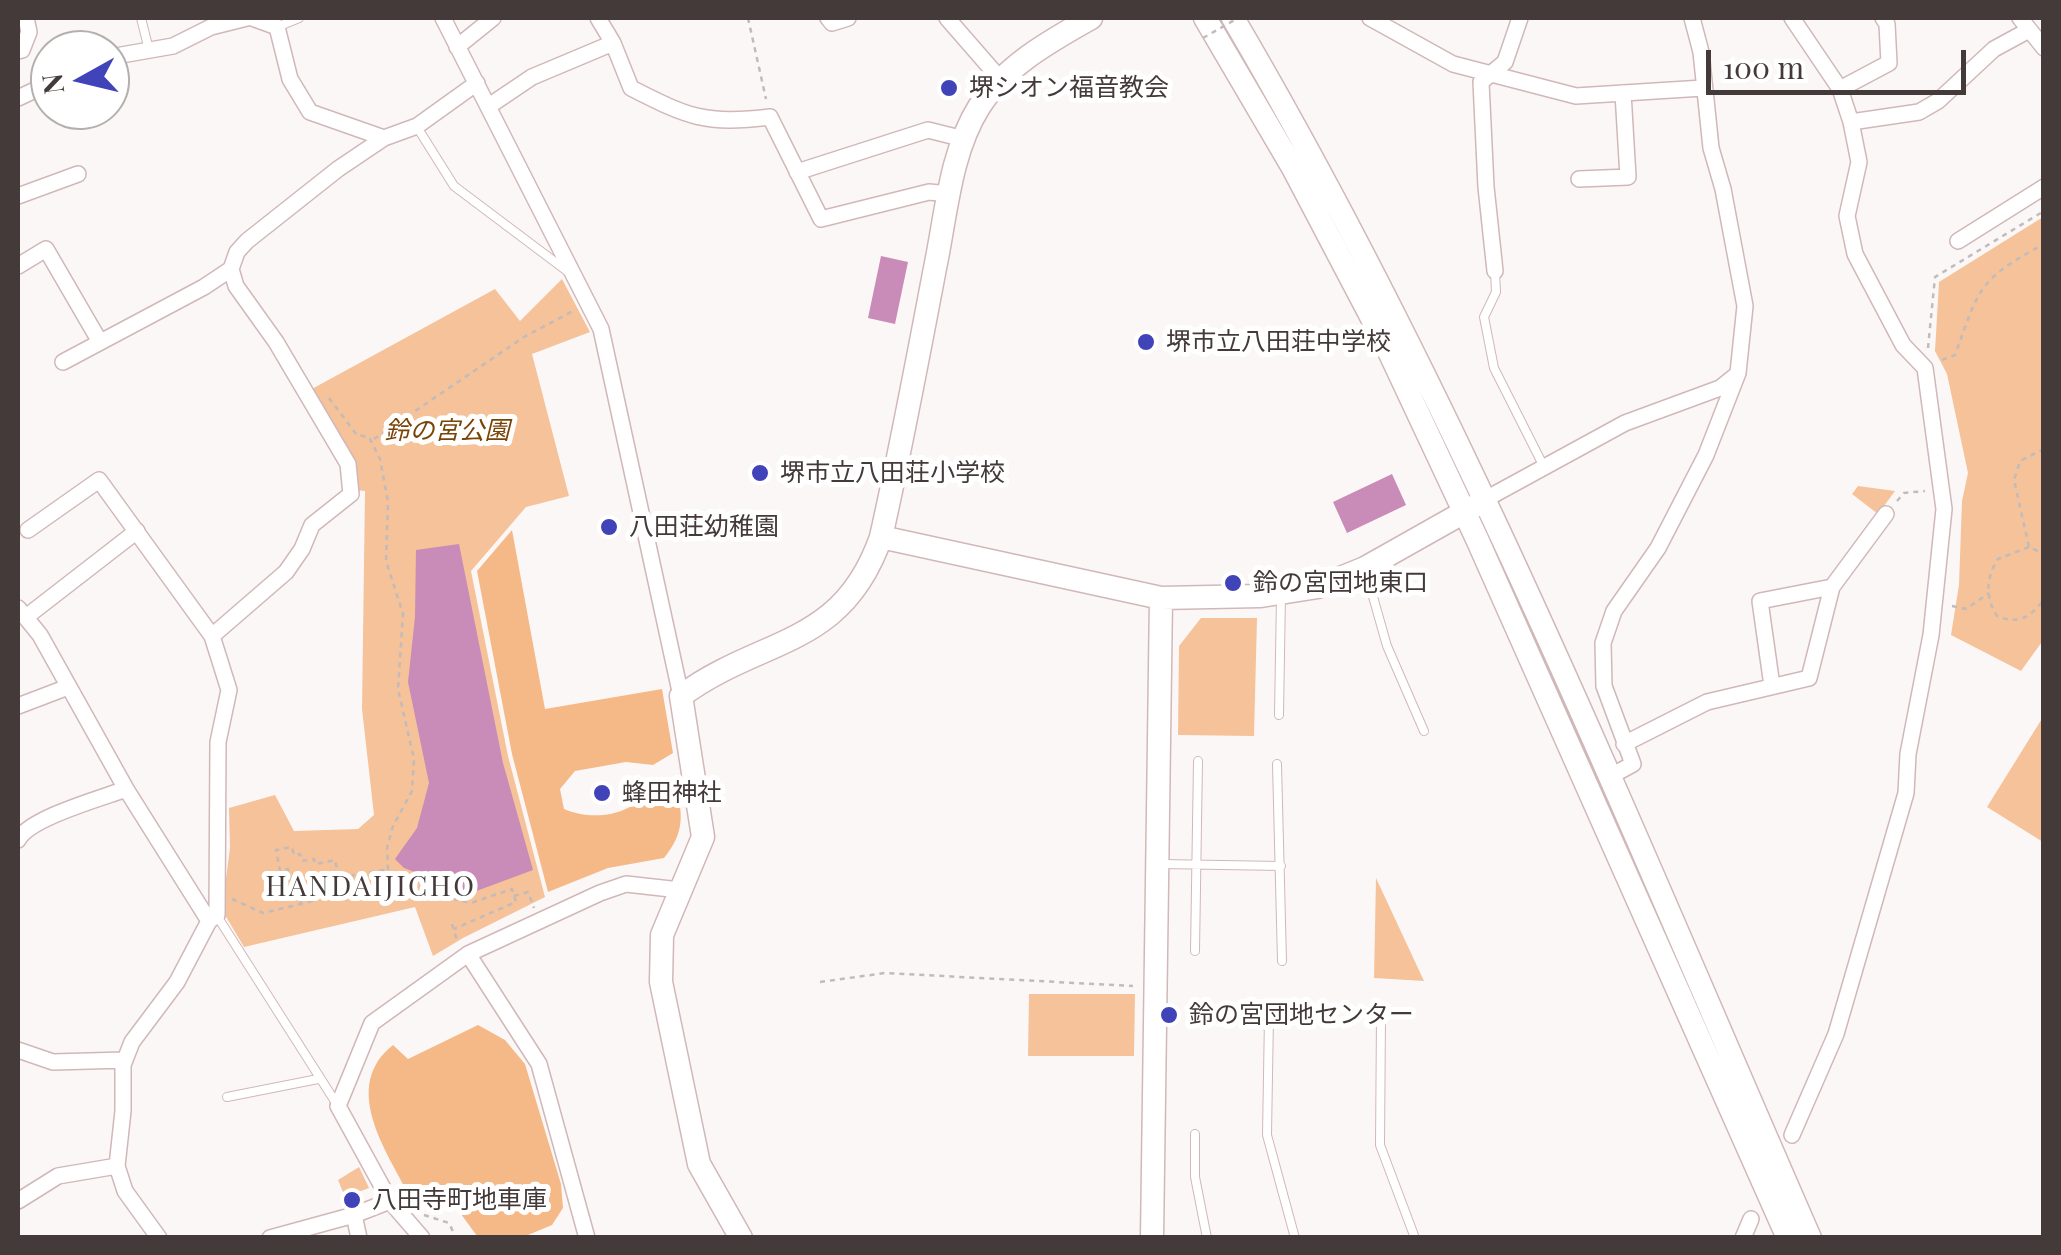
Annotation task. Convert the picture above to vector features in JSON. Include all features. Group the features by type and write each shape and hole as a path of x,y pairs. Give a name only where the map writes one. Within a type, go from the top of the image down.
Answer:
{"street":[{"path":"18,52 29,32 26,18"},
{"path":"130,53 173,46 210,27 250,18 277,27 290,79 310,112 384,138"},
{"path":"444,18 601,329 681,696 703,837 662,935 661,982 699,1164 741,1238"},
{"path":"457,47 494,18"},
{"path":"598,18 631,88 679,112 724,122 770,117 821,219 929,192 950,194"},
{"path":"828,18 832,24 848,18"},
{"path":"947,18 1001,80"},
{"path":"681,696 818,626 857,590 881,538 964,138 980,106 1001,80 1038,49 1091,18"},
{"path":"1236,18 1360,245 1788,1238"},
{"path":"1370,18 1453,64 1576,96 1702,88"},
{"path":"1495,271 1480,82 1506,62 1520,18"},
{"path":"1609,777 1633,764 1604,686 1604,643 1614,611 1658,548 1706,456 1738,374 1745,306 1723,189 1711,148 1701,52 1692,18"},
{"path":"1792,18 1840,89 1851,122 1858,162 1848,216 1854,254 1902,346 1925,368 1944,509 1932,636 1908,754 1906,794 1836,1034 1792,1136"},
{"path":"1840,89 1889,63 1887,24 1883,18"},
{"path":"1851,122 1919,112 1938,101 2025,24 2044,48"},
{"path":"1204,28 1293,168 1475,506 1609,777 1810,1238"},
{"path":"489,106 532,76 613,43"},
{"path":"63,362 204,287 231,268 247,240 338,169 384,138 417,126 477,83"},
{"path":"1579,179 1628,177 1623,93"},
{"path":"797,172 928,130 964,138"},
{"path":"18,196 78,174"},
{"path":"1958,241 2044,187"},
{"path":"18,266 46,248 100,342"},
{"path":"212,636 286,572 312,526 351,494 348,464 276,342 236,286 231,268"},
{"path":"881,538 1161,598 1282,594 1318,587 1365,568 1543,465 1624,423 1720,388 1738,374"},
{"path":"28,530 99,480 212,636 229,690 218,742 213,918 177,982 132,1042 125,1060 116,1166 125,1191 159,1238"},
{"path":"1624,744 1707,702 1808,678 1832,587 1889,510"},
{"path":"136,531 22,612 40,635 126,789 213,918"},
{"path":"1772,686 1760,601 1832,587"},
{"path":"1152,1238 1161,598"},
{"path":"18,706 68,686"},
{"path":"18,840 21,833 42,821 126,789"},
{"path":"422,1238 394,1206 338,1106 372,1024 463,950 626,884 680,890"},
{"path":"463,950 539,1064 586,1238"},
{"path":"18,1050 53,1062 125,1060"},
{"path":"18,1200 58,1176 116,1166"},
{"path":"270,1238 320,1231 354,1215 394,1206"},
{"path":"354,1215 359,1238"},
{"path":"1743,1238 1751,1218"}],"lane":[{"path":"141,18 149,50"},
{"path":"277,27 299,18"},
{"path":"417,126 454,186 467,199 574,276"},
{"path":"1495,271 1496,292 1484,317 1494,368 1543,465"},
{"path":"1365,568 1386,646 1424,731"},
{"path":"1279,715 1282,594"},
{"path":"1194,952 1198,762"},
{"path":"1277,764 1282,962"},
{"path":"1158,864 1282,866"},
{"path":"213,918 338,1106"},
{"path":"1269,1016 1268,1134 1295,1238"},
{"path":"1381,1016 1380,1145 1415,1238"},
{"path":"227,1096 318,1079"},
{"path":"1195,1134 1195,1177 1207,1238"}],"path":[{"path":"748,18 770,117"},
{"path":"1204,28 1236,18"},
{"path":"1927,352 1935,278 2044,211"},
{"path":"1933,364 1955,354 1979,289 1987,280 2044,244"},
{"path":"364,451 524,337 588,304"},
{"path":"310,399 318,394 330,398 357,435 370,437 380,458 388,502 386,560 402,614 398,688 414,759 412,792 386,848 388,871"},
{"path":"2029,547 2015,472 2020,461 2044,449"},
{"path":"1889,510 1904,492 1924,491"},
{"path":"2044,562 2042,554 2029,547 1998,559 1991,568 1989,594 1997,616 2008,621 2029,616 2044,598"},
{"path":"1950,606 1966,609 1989,594"},
{"path":"302,905 288,869 280,871 276,850 292,847 294,855 300,854 302,861 314,858 315,864 335,860 340,881"},
{"path":"230,899 263,913 313,901 354,875 388,871 430,884 446,898 471,903 512,889 516,902 454,929"},
{"path":"514,896 528,892 534,909"},
{"path":"452,924 463,950"},
{"path":"820,982 885,972 1142,986"},
{"path":"394,1206 448,1223 456,1238"}],"green space":[{"path":"2043,217 2044,639 2021,671 1951,635 1959,585 1962,501 1968,473 1947,374 1935,351 1939,282"},
{"name":"鈴の宮公園","path":"562,279 590,332 532,354 569,496 526,507 471,571 508,756 545,897 433,956 415,907 244,947 222,910 230,848 229,808 275,795 294,831 358,829 374,815 362,709 365,491 355,490 310,390 495,289 520,321"},
{"path":"1858,486 1895,491 1878,514 1852,494"},
{"path":"1201,618 1257,618 1254,736 1178,735 1179,646"},
{"path":"2043,717 2043,842 1987,807"},
{"path":"1376,878 1424,981 1374,978"},
{"path":"1029,994 1135,994 1134,1056 1028,1056"},
{"path":"359,1167 369,1188 345,1197 338,1180"}],"shaded area":[{"path":"881,256 908,262 895,324 868,318"},
{"path":"1392,474 1406,505 1347,533 1333,502"},
{"name":"蜂田神社","path":"512,530 545,709 662,689 673,753 653,765 626,762 575,771 560,789 564,809 590,815 617,812 675,784 680,806 679,832 664,858 608,868 548,892 512,754 477,571"},
{"path":"459,544 503,763 533,870 471,893 404,868 395,859 417,828 429,783 408,682 415,617 416,550"},
{"path":"478,1025 505,1040 525,1064 561,1184 563,1208 552,1225 528,1235 477,1236 458,1210 409,1195 373,1118 370,1079 378,1061 393,1045 408,1059"}],"place":[{"name":"堺シオン福音教会","path":"949,88"},
{"name":"堺市立八田荘中学校","path":"1146,342"},
{"name":"堺市立八田荘小学校","path":"760,473"},
{"name":"八田荘幼稚園","path":"609,527"},
{"name":"鈴の宮団地東口","path":"1233,583"},
{"name":"蜂田神社","path":"602,793"},
{"name":"鈴の宮団地センター","path":"1169,1015"},
{"name":"八田寺町地車庫","path":"352,1200"}],"district":[{"name":"HANDAIJICHO","path":"371,887"}]}
